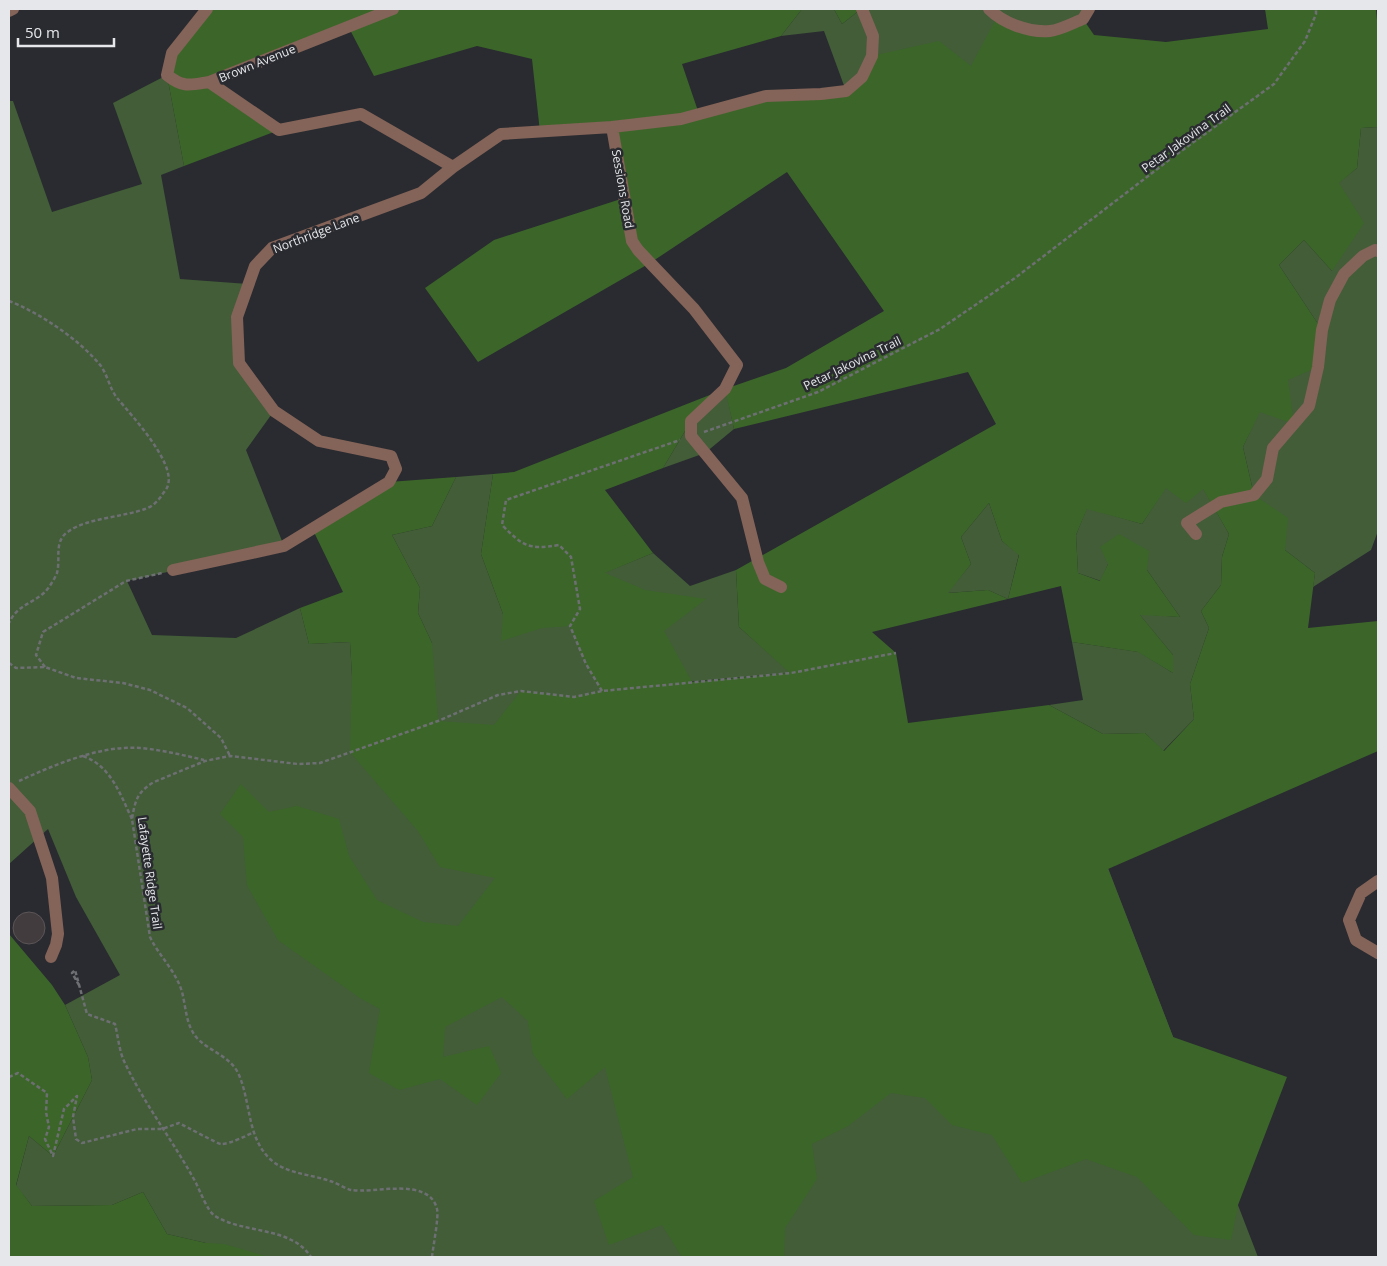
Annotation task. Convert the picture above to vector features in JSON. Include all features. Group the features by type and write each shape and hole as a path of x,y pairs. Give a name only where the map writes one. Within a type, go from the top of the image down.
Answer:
{"street":[{"path":"9,11 13,9"},
{"path":"207,9 172,53 167,76 187,86 209,82"},
{"name":"Brown Avenue","path":"209,82 393,9"},
{"path":"612,127 681,119 766,96 846,91 862,77 872,56 874,36 862,9"},
{"path":"989,9 997,17 1020,28 1050,31 1083,19 1089,9"},
{"name":"Brown Avenue","path":"209,82 279,130 361,114 452,167"},
{"name":"Northridge Lane","path":"173,570 284,546 389,482 396,469 390,456 319,441 274,411 239,363 237,317 255,266 272,248 421,193 452,167 501,134 612,127"},
{"name":"Sessions Road","path":"612,127 632,241 638,250 694,310 736,364 725,389 692,421 691,436"},
{"path":"1196,534 1187,523 1221,502 1254,494 1267,479 1274,448 1309,406 1318,367 1322,330 1330,300 1344,274 1363,256 1375,250 1378,252"},
{"path":"691,436 742,498 758,562 765,579 781,587"},
{"path":"12,785 30,811 52,878 58,934 51,957"},
{"path":"1378,881 1360,893 1349,920 1356,940 1378,953"}],"path":[{"name":"Petar Jakovina Trail","path":"602,691 586,664 570,626 580,609 571,558 559,545 540,548 519,542 502,525 506,500 537,488 642,455 818,392 940,329 1015,278 1173,157 1274,84 1305,41 1316,14 1316,9"},
{"path":"9,301 40,315 83,348 102,367 116,396 160,453 167,469 168,484 157,502 146,509 94,521 69,531 62,538 58,548 57,572 46,592 19,608 9,623"},
{"path":"45,667 36,655 43,632 126,581 173,570"},
{"name":"Lafayette Ridge Trail","path":"432,1257 438,1210 434,1202 420,1192 405,1189 351,1190 322,1178 282,1168 272,1161 258,1144 239,1074 224,1056 198,1038 190,1028 181,990 170,967 157,952 150,937 132,819 139,793 154,782 205,761 230,756 298,764 320,763 438,721 498,694 521,691 574,697 602,691 782,674 896,653"},
{"path":"9,663 16,668 45,667 76,678 123,683 158,694 187,708 221,738 230,756"},
{"path":"12,785 82,756 118,749 138,748 164,751 205,761"},
{"path":"82,756 93,760 114,782 132,819"},
{"path":"79,985 72,973 75,970 87,1014 115,1024 124,1060 162,1129 188,1168 213,1215 231,1223 289,1238 306,1249 311,1257"},
{"path":"9,1077 18,1073 47,1094 46,1112 48,1127 45,1139 53,1156 64,1109 77,1096 73,1118 76,1139 82,1143 138,1129 162,1129 179,1124 222,1145 244,1138 254,1132"}],"green space":[{"path":"207,9 802,9 781,36 682,64 699,114 766,96 846,91 872,56 939,41 971,66 997,17 1050,31 1083,19 1094,35 1166,42 1268,29 1265,9 1376,9 1378,31 1378,127 1361,128 1357,168 1339,183 1364,223 1332,271 1304,240 1279,265 1322,330 1318,367 1288,380 1294,424 1260,412 1243,447 1254,495 1288,518 1285,550 1315,573 1308,628 1378,621 1378,751 1108,869 1173,1037 1287,1077 1238,1205 1231,1240 1194,1235 1137,1177 1086,1159 1022,1183 992,1135 952,1125 925,1098 891,1093 848,1126 812,1144 817,1179 785,1228 784,1255 786,1257 682,1257 662,1225 609,1245 594,1201 633,1177 605,1067 567,1099 533,1054 528,1021 502,997 445,1027 443,1057 489,1046 501,1073 477,1105 440,1079 399,1090 369,1073 380,1009 360,998 278,940 247,885 243,837 220,814 241,784 269,812 297,806 339,819 349,856 377,900 423,922 458,926 495,878 440,867 418,831 350,752 352,676 350,642 309,644 300,608 343,592 312,528 389,482 456,477 432,526 392,535 420,588 418,613 432,643 438,721 494,725 521,691 574,697 601,691 586,664 570,626 542,628 501,641 503,614 481,554 493,474 514,472 725,389 786,368 884,311 787,172 650,263 478,362 425,288 494,240 624,198 612,127 540,132 532,59 477,46 374,76 348,26 209,82 279,130 184,166 167,75 172,53","holes":["968,372 996,424 736,570 739,627 790,673 692,682 664,631 706,599 645,590 605,573 653,553 605,490 663,468 691,421 725,389 734,429","1166,488 1186,503 1203,489 1229,534 1222,557 1221,585 1201,611 1209,628 1190,684 1194,719 1164,751 1145,733 1103,734 1049,705 908,723 896,653 872,632 1061,586 1072,642 1138,652 1173,673 1173,655 1140,615 1180,617 1147,570 1149,551 1119,534 1100,547 1108,564 1100,581 1078,573 1076,535 1087,509 1142,524","989,503 1002,541 1019,555 1008,599 988,590 948,593 971,564 961,537"]},
{"path":"802,9 834,9 842,24 861,9 1089,9 1083,19 971,66 846,91 824,31 781,36"},
{"path":"834,9 861,9 842,24"},
{"path":"167,75 184,166 161,175 180,279 248,284 237,317 239,363 274,411 246,450 284,546 127,581 152,635 236,638 300,608 309,644 350,642 352,676 432,643 418,613 420,588 392,535 432,526 456,477 493,474 481,554 503,614 653,553 690,586 736,570 739,627 791,673 618,688 1108,868 1258,1257 213,1257 206,1243 167,1234 143,1192 112,1205 32,1206 16,1186 29,1136 53,1156 92,1080 88,1057 65,1005 120,975 76,897 48,829 9,864 9,101 13,101 52,212 142,184 113,103"},
{"path":"1378,127 1378,531 1371,550 1313,587 1315,573 1285,550 1254,495 1243,447 1259,412 1288,380 1322,330 1279,265 1304,240 1332,271 1338,183 1357,168 1361,128"},
{"path":"726,390 734,429 705,453 663,468 691,421"},
{"path":"1165,488 1203,488 1229,534 1222,557 1221,585 1201,611 1209,628 1190,684 1194,719 1163,751 1145,733 1103,734 1049,705 1083,700 1072,642 1139,652 1173,673 1173,655 1139,614 1180,617 1147,570 1108,564 1101,581 1078,573 1076,535 1087,508 1142,524"},
{"path":"989,503 1002,541 1019,554 1008,599 988,590 947,593 971,564 961,537"},
{"path":"9,934 52,985 65,1005 88,1057 92,1080 53,1156 29,1136 16,1185 32,1206 112,1205 143,1192 167,1234 206,1243 224,1244 269,1257 9,1257"}],"building":[{"path":"29,912 41,916 45,928 41,940 29,944 17,940 13,928 17,916"}]}
